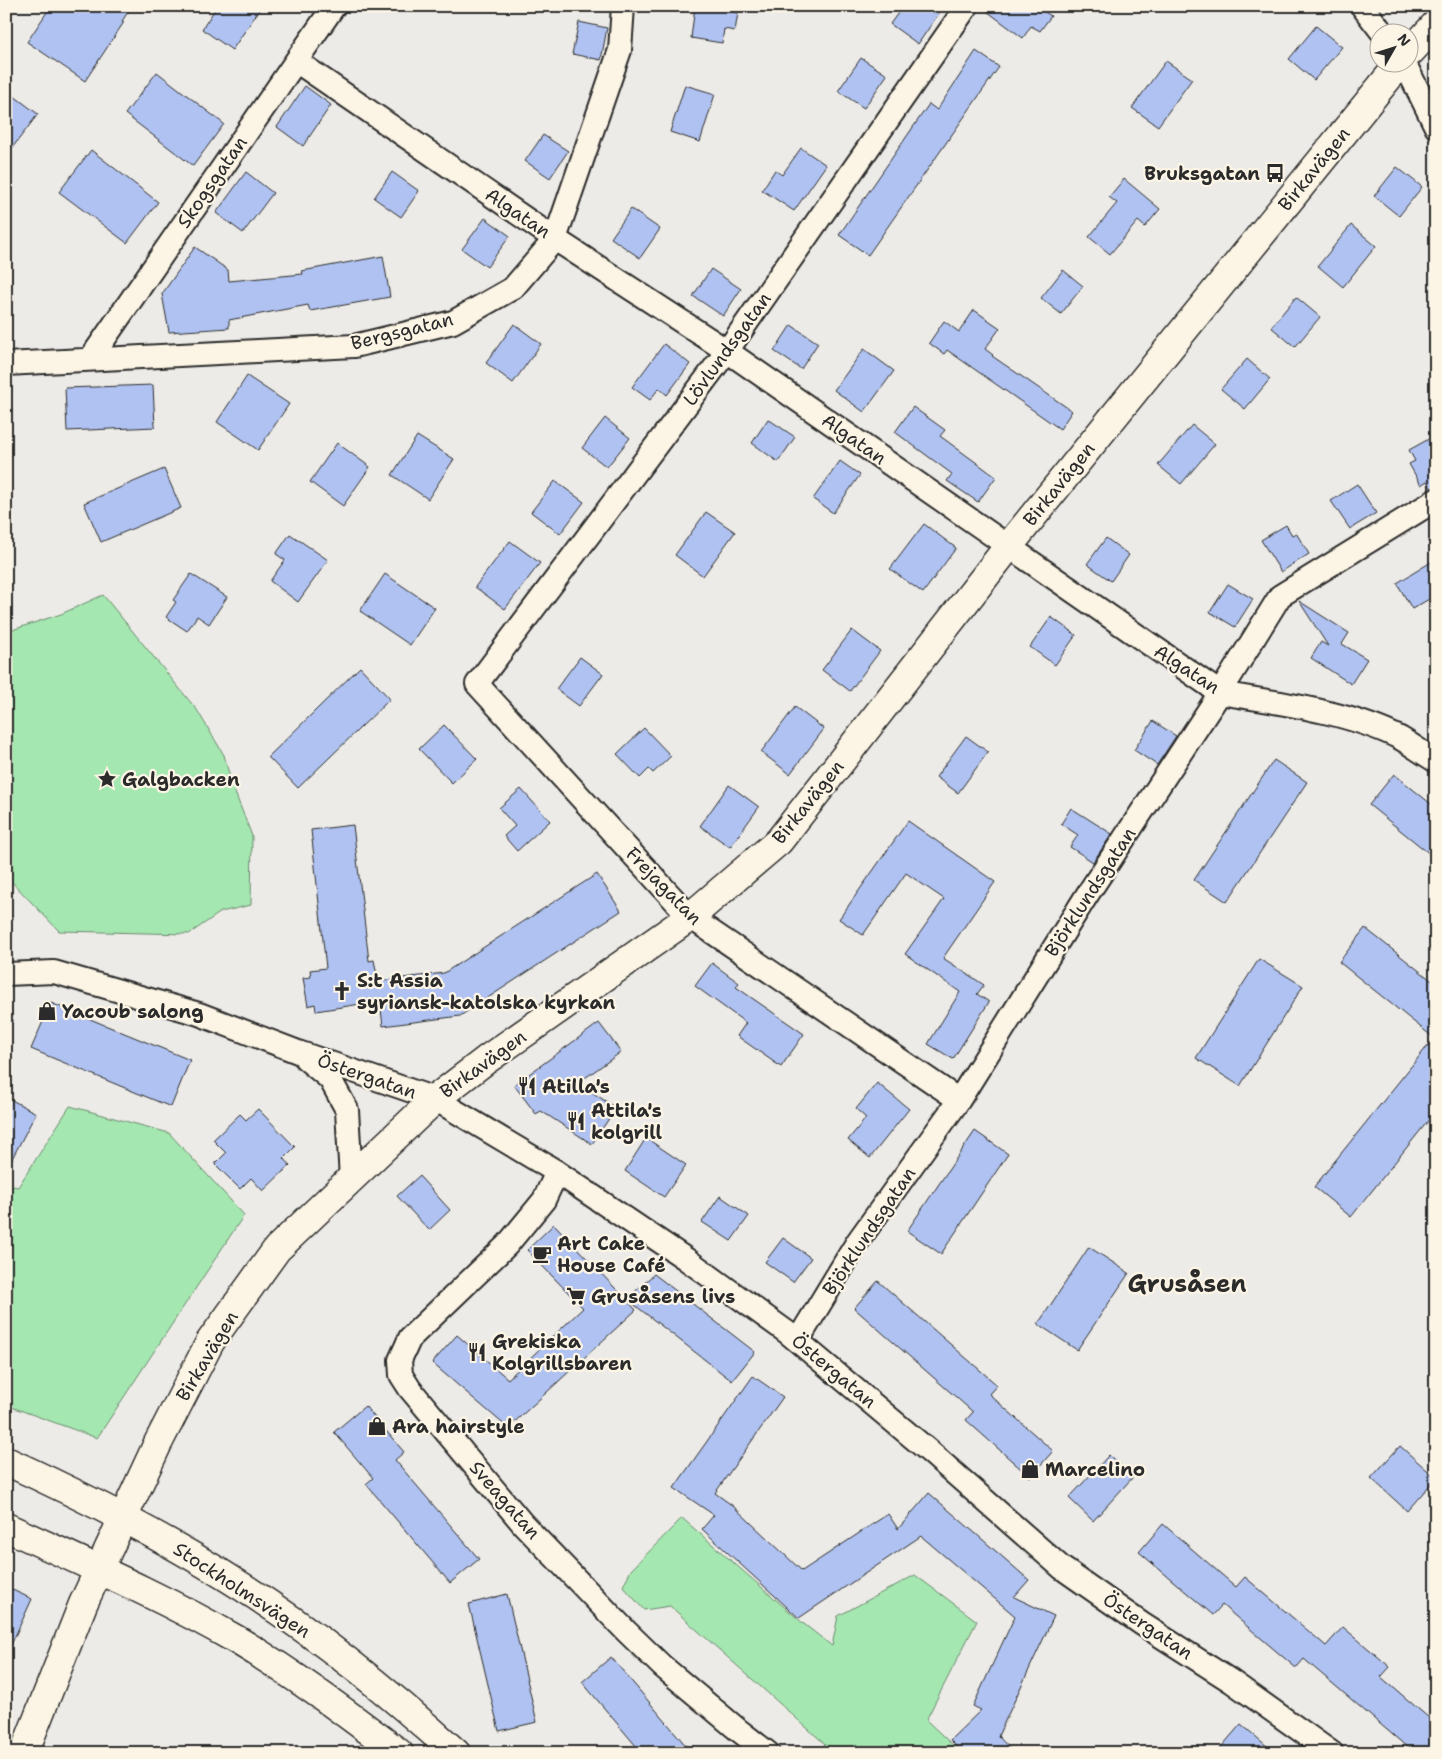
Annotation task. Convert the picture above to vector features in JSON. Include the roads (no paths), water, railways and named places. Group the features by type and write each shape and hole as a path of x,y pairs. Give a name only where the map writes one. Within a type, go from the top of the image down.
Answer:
{"street":[{"name":"Skogsgatan","path":"91,358 334,6"},
{"name":"Bergsgatan","path":"6,364 91,358 354,346 453,322 513,288 555,239 620,50 623,6"},
{"name":"Lövlundsgatan","path":"477,684 727,351 968,6"},
{"path":"1362,6 1374,22"},
{"path":"1420,41 1436,24"},
{"name":"Algatan","path":"296,61 555,239 727,351 1220,693 1306,708 1364,724 1399,738 1436,761"},
{"name":"Birkavägen","path":"24,1753 83,1604 158,1443 210,1342 277,1249 435,1099 486,1060 690,917 779,841 1008,547 1394,72"},
{"path":"1407,72 1436,126"},
{"name":"Björklundsgatan","path":"798,1340 858,1241 959,1100 1087,895 1220,693 1280,596 1436,500"},
{"name":"Frejagatan","path":"477,684 690,917 959,1100"},
{"name":"Östergatan","path":"6,974 54,972 199,1014 298,1052 435,1099 556,1172 686,1259 798,1340 930,1452 1062,1568 1142,1624 1231,1681 1332,1753"},
{"name":"Östergatan","path":"298,1052 330,1080 347,1110 351,1179"},
{"name":"Sveagatan","path":"556,1172 544,1200 508,1245 410,1338 400,1360 401,1375 410,1389 523,1524 626,1631 662,1666 768,1753"},
{"name":"Stockholmsvägen","path":"6,1461 124,1518 203,1562 292,1620 344,1658 456,1753"},
{"path":"6,1527 99,1570 236,1640 297,1677 398,1753"}],"place":[{"name":"Bruksgatan","path":"1275,173"},
{"name":"Galgbacken","path":"107,779"},
{"name":"S:t Assia syriansk-katolska kyrkan","path":"342,991"},
{"name":"Yacoub salong","path":"47,1011"},
{"name":"Atilla's","path":"527,1086"},
{"name":"Attila's kolgrill","path":"576,1121"},
{"name":"Art Cake House Café","path":"542,1254"},
{"name":"Grusåsens livs","path":"576,1296"},
{"name":"Grekiska Kolgrillsbaren","path":"477,1352"},
{"name":"Ara hairstyle","path":"377,1426"},
{"name":"Marcelino","path":"1030,1469"}],"district":[{"name":"Grusåsen","path":"1187,1284"}]}
